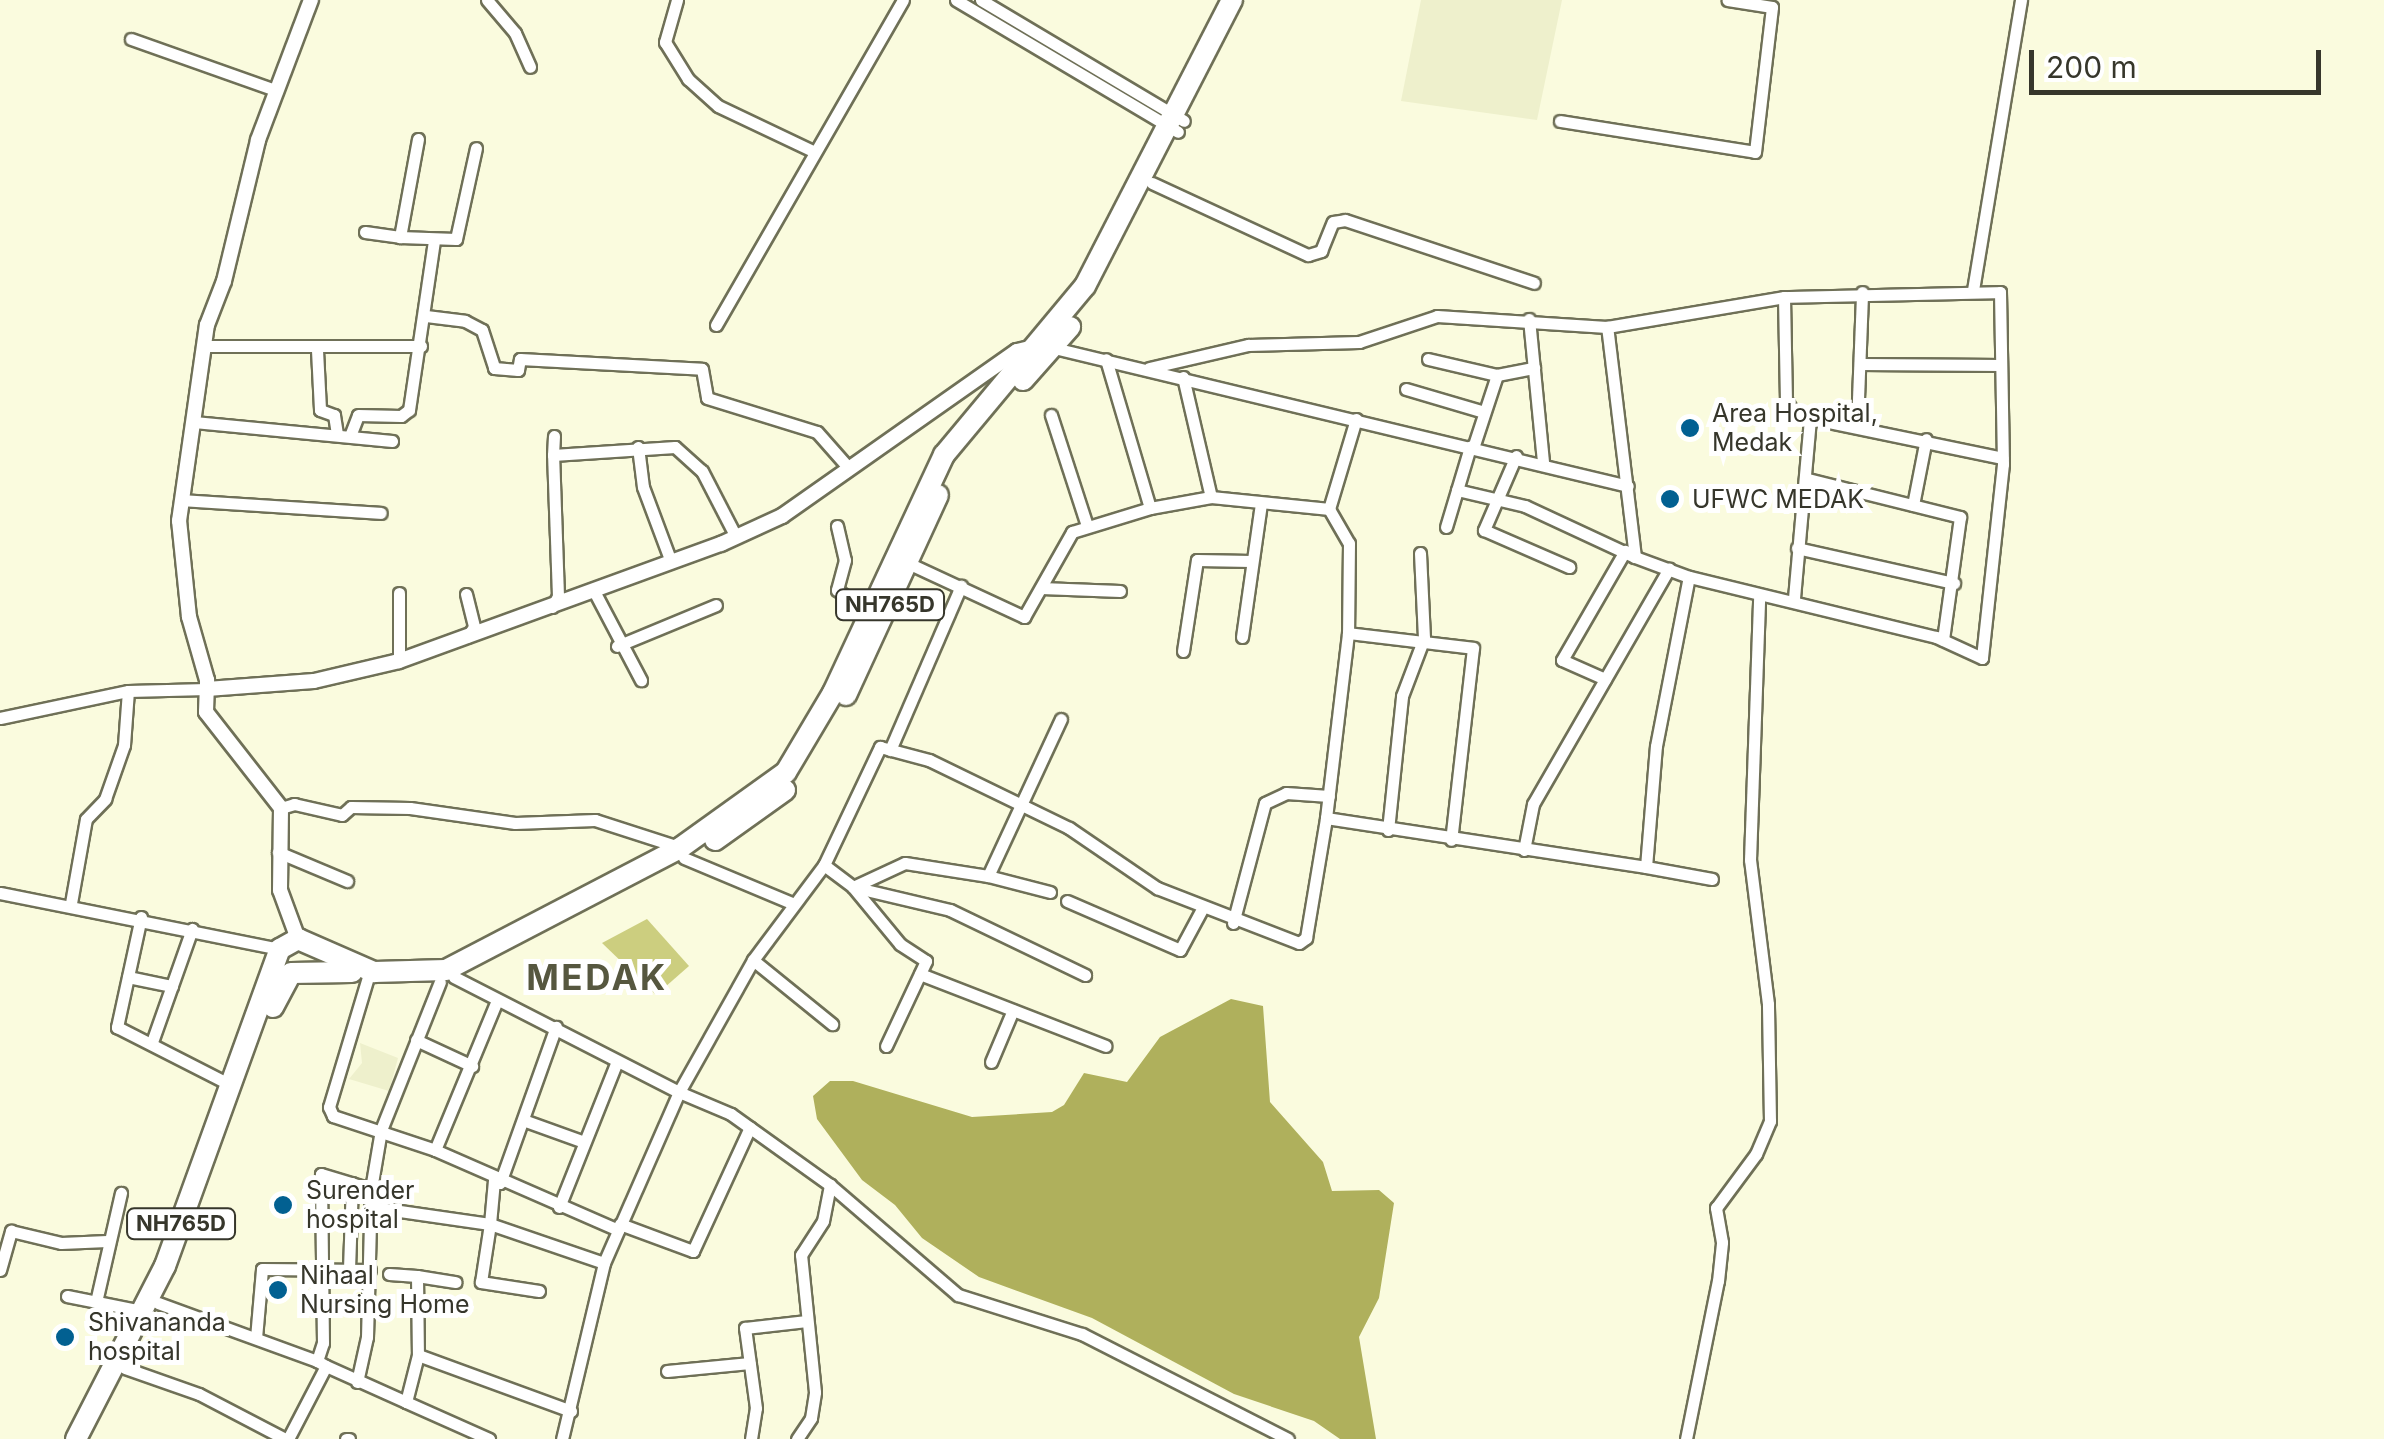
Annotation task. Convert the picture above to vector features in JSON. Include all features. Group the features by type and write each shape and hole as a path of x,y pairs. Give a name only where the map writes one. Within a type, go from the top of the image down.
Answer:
{"highway":[{"name":"NH765D","path":"88,1439 125,1368 280,990 292,973 308,968 447,980 682,853 786,772 833,693 944,454 1096,294 1152,183 1232,0"},
{"name":"NH765D","path":"76,1439 150,1307 231,1085 289,944 374,972 446,970 757,815 808,766 910,564 954,463 1045,347 1085,286 1246,0"}],"street":[{"path":"0,893 289,944 280,890 281,808 206,712 207,689 189,617 182,500 204,346 275,90 311,0"},
{"path":"487,0 515,33 530,67"},
{"path":"678,0 666,42 688,79 718,106 815,152"},
{"path":"716,325 903,0"},
{"path":"956,0 1175,124"},
{"path":"981,0 1175,124"},
{"path":"1560,121 1755,152 1772,4 1728,0"},
{"path":"1974,290 2020,0"},
{"path":"131,39 275,90"},
{"path":"400,238 418,139"},
{"path":"364,232 434,241 456,238 476,148"},
{"path":"1152,183 1300,252 1316,256 1333,222 1346,220 1534,284"},
{"path":"344,435 358,415 406,414 426,316 434,241"},
{"path":"1856,425 1862,292"},
{"path":"1149,368 1248,344 1359,342 1423,317 1529,319 1607,326 1784,298 1862,292 2000,292 2003,458 1982,658 1942,640 1794,598 1759,598 1689,577 1501,498 1457,490"},
{"path":"1784,298 1786,400 1795,415 1926,439 2003,458"},
{"path":"426,316 465,320 482,330 494,368 518,370 520,359 702,369 707,398 817,432 846,466"},
{"path":"1529,319 1543,462"},
{"path":"1605,679 1562,660 1630,554 1628,486 1607,326"},
{"path":"204,346 317,350 421,346"},
{"path":"0,718 128,691 314,681 399,660 552,607 782,516 846,466 1016,351 1045,347 1149,368 1628,486"},
{"path":"317,350 320,410 334,415 344,435"},
{"path":"1106,359 1150,508"},
{"path":"1428,359 1496,375 1534,368"},
{"path":"1861,364 2001,364"},
{"path":"1446,527 1496,375"},
{"path":"1183,378 1211,496"},
{"path":"1406,388 1484,412"},
{"path":"1051,415 1086,523"},
{"path":"562,1439 604,1263 678,1092 753,960 824,865 880,747 930,760 1021,804 1202,909 1280,941 1306,938 1326,818 1348,633 1349,543 1329,509 1356,419"},
{"path":"1794,598 1808,479 1810,419"},
{"path":"194,422 392,440"},
{"path":"552,607 558,596 554,436"},
{"path":"1914,504 1926,439"},
{"path":"638,447 643,488 671,562"},
{"path":"554,455 675,447 691,456 736,537"},
{"path":"1516,456 1484,530 1568,567"},
{"path":"1808,479 1960,516 1954,583 1942,640"},
{"path":"910,564 1024,617 1064,544 1086,523 1211,496 1329,509"},
{"path":"182,500 381,513"},
{"path":"1242,637 1261,504"},
{"path":"837,526 845,560 837,590 869,612"},
{"path":"1798,548 1954,583"},
{"path":"1388,830 1402,696 1424,638 1420,553"},
{"path":"1183,650 1196,560 1251,562"},
{"path":"1524,850 1533,804 1669,568"},
{"path":"1646,867 1656,746 1689,577"},
{"path":"890,750 961,586"},
{"path":"1040,588 1120,591"},
{"path":"594,591 618,646 641,680"},
{"path":"399,593 399,660"},
{"path":"466,594 474,627 467,637"},
{"path":"1686,1439 1718,1281 1722,1242 1716,1208 1756,1154 1770,1120 1768,1004 1750,860 1759,598"},
{"path":"618,646 716,605"},
{"path":"1348,633 1424,638 1473,648 1451,840"},
{"path":"71,903 86,819 105,799 124,746 128,691"},
{"path":"988,876 1061,719"},
{"path":"1234,923 1253,829 1265,803 1286,793 1329,796"},
{"path":"281,808 294,804 342,816 350,807 410,808 515,823 595,820 682,853 794,904"},
{"path":"1326,818 1712,879"},
{"path":"278,852 346,881"},
{"path":"853,886 905,862 988,876 1050,892"},
{"path":"824,865 853,886 900,944 926,961 886,1046"},
{"path":"853,886 950,910 1085,975"},
{"path":"1067,902 1180,950 1202,909"},
{"path":"141,917 117,1027 231,1085"},
{"path":"152,1042 192,929"},
{"path":"753,960 832,1024"},
{"path":"920,974 1106,1046"},
{"path":"368,976 329,1107 333,1116 435,1150 559,1208 692,1251 750,1127"},
{"path":"128,977 172,986"},
{"path":"356,1382 370,1270 371,1189 381,1130 416,1040 447,980 556,1026 750,1127 830,1185 958,1294 1082,1334 1288,1439"},
{"path":"435,1150 497,1000"},
{"path":"991,1062 1014,1010"},
{"path":"539,1290 481,1282 497,1182 556,1026"},
{"path":"416,1040 472,1066"},
{"path":"559,1208 617,1061"},
{"path":"523,1120 584,1142"},
{"path":"125,1368 200,1394 286,1439 322,1364 321,1174 371,1189"},
{"path":"348,1269 352,1183"},
{"path":"797,1439 812,1418 815,1392 802,1255 823,1220 830,1185"},
{"path":"96,1302 121,1193"},
{"path":"372,1207 490,1224 604,1263"},
{"path":"0,1270 11,1231 62,1242 107,1241"},
{"path":"256,1338 262,1269 370,1270"},
{"path":"389,1274 456,1282"},
{"path":"406,1402 418,1355 418,1276"},
{"path":"67,1296 150,1307 256,1338 480,1437"},
{"path":"751,1439 756,1408 745,1328 807,1321"},
{"path":"418,1355 571,1411"},
{"path":"668,1371 750,1363"}],"shaded area":[{"path":"1421,0 1562,0 1537,120 1401,101"},
{"path":"1231,999 1263,1006 1270,1102 1323,1162 1332,1191 1379,1190 1394,1203 1379,1298 1359,1337 1376,1439 1340,1439 1314,1421 1234,1394 1092,1318 979,1277 922,1238 895,1205 862,1180 817,1119 813,1096 830,1081 853,1081 972,1117 1052,1112 1064,1105 1084,1073 1127,1082 1160,1037"},
{"path":"360,1043 398,1058 389,1091 349,1079 362,1063"}],"green space":[{"path":"647,919 689,966 656,995 602,943"}],"place":[{"name":"Area Hospital, Medak","path":"1690,428"},
{"name":"UFWC MEDAK","path":"1670,499"},
{"name":"Surender hospital","path":"283,1205"},
{"name":"Nihaal Nursing Home","path":"278,1290"},
{"name":"Shivananda hospital","path":"65,1337"}],"district":[{"name":"MEDAK","path":"597,977"}]}
